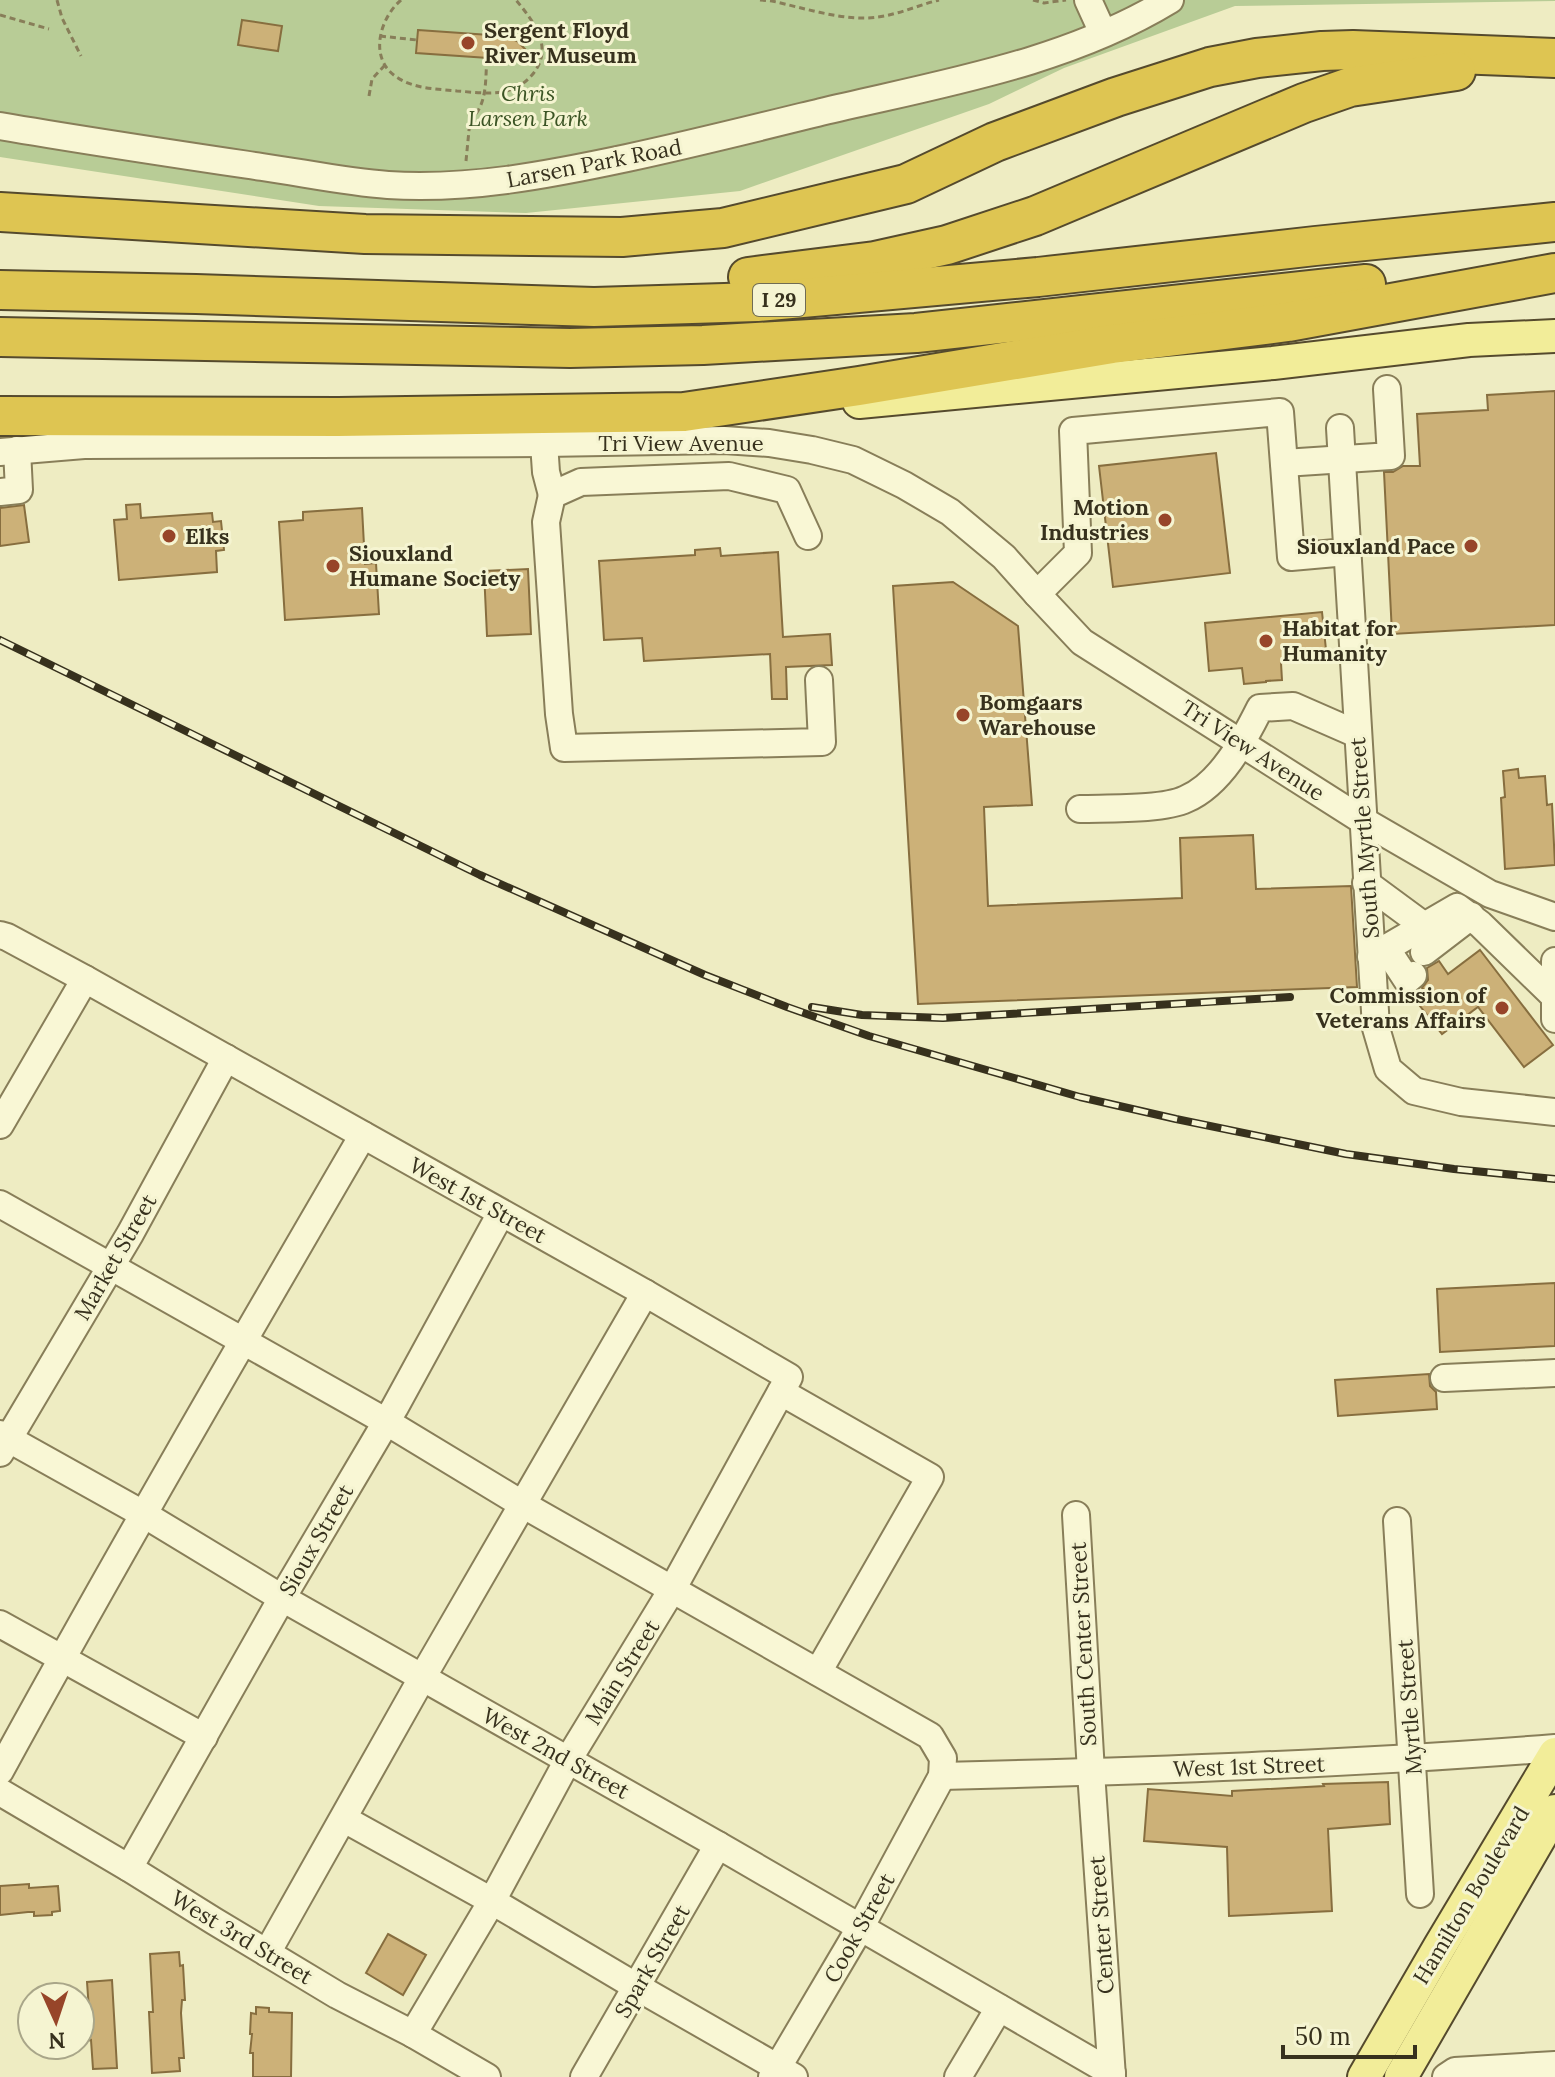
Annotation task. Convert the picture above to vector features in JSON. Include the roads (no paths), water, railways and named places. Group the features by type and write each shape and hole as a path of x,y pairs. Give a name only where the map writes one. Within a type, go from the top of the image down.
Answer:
{"highway":[{"path":"0,212 365,234 622,237 723,228 906,184 995,142 1116,97 1210,67 1257,58 1353,50 1555,58"},
{"path":"196,294 443,283 585,285 697,282 875,261 947,245 1035,216 1304,103 1350,87 1464,70 1555,66"},
{"name":"I 29","path":"0,290 594,307 757,302 1038,277 1555,222"},
{"name":"I 29","path":"0,337 570,348 784,341 916,333 1555,264"},
{"path":"0,416 338,417 684,412 1112,344 1288,322 1555,273"},
{"path":"0,395 200,401 338,417"}],"main road":[{"path":"684,412 859,402 1273,363 1469,340 1555,336"},
{"name":"Hamilton Boulevard","path":"1364,2077 1555,1751"},
{"name":"Hamilton Boulevard","path":"1401,2077 1555,1811"}],"street":[{"path":"1088,0 1103,33"},
{"name":"Larsen Park Road","path":"0,126 387,185 471,185 545,176 1002,68 1079,44 1128,23 1170,0"},
{"path":"1284,463 1391,456 1387,389"},
{"path":"1037,594 1078,553 1073,431 1280,412 1291,557 1347,552"},
{"name":"South Myrtle Street","path":"1340,428 1366,883 1406,960 1376,1028 1388,1069 1414,1091 1461,1102 1555,1112"},
{"name":"Tri View Avenue","path":"8,451 84,445 724,440 798,448 853,460 950,512 1004,557 1082,642 1362,820 1490,894 1555,917"},
{"path":"544,443 546,472 552,495 546,522 564,748 822,742 819,680"},
{"path":"0,492 19,490 8,451"},
{"path":"552,495 581,482 729,476 787,490 808,536"},
{"path":"1080,809 1152,806 1186,800 1211,783 1242,743 1260,708 1293,706 1357,734"},
{"path":"1366,883 1423,925"},
{"path":"1406,960 1423,925 1457,907 1476,920 1555,997"},
{"path":"1406,960 1476,920"},
{"name":"West 1st Street","path":"0,935 85,979 789,1377 781,1392"},
{"path":"1555,961 1555,1019"},
{"path":"0,1125 85,979"},
{"name":"Market Street","path":"3,1442 130,1234 226,1058"},
{"path":"0,1771 363,1135"},
{"path":"0,1204 385,1421 522,1504 930,1736 943,1758 942,1776"},
{"name":"Sioux Street","path":"129,1868 501,1213"},
{"path":"267,1953 645,1293"},
{"path":"1444,1378 1555,1373"},
{"path":"781,1392 930,1477 818,1672"},
{"name":"Main Street","path":"413,2034 492,1901 568,1760 673,1588 781,1392"},
{"name":"West 2nd Street","path":"3,1442 145,1515 282,1598 718,1845 1112,2075"},
{"name":"South Center Street","path":"1076,1515 1091,1772"},
{"name":"Myrtle Street","path":"1397,1521 1420,1894"},
{"path":"0,1624 204,1737"},
{"name":"West 1st Street","path":"942,1776 1555,1751"},
{"name":"Center Street","path":"1091,1772 1112,2075"},
{"name":"Cook Street","path":"781,2074 942,1776"},
{"name":"West 3rd Street","path":"0,1792 337,1995 487,2077"},
{"path":"344,1819 492,1901 781,2074"},
{"name":"Spark Street","path":"584,2077 718,1845"},
{"path":"958,2077 999,2008"},
{"path":"1446,2077 1455,2071 1555,2065"}],"railway":[{"path":"0,640 480,875 705,975 869,1036 1080,1097 1176,1119 1346,1154 1555,1179"},
{"path":"812,1007 862,1015 943,1018 1290,997"}],"place":[{"name":"Sergent Floyd River Museum","path":"468,43"},
{"name":"Motion Industries","path":"1165,520"},
{"name":"Elks","path":"169,536"},
{"name":"Siouxland Pace","path":"1471,546"},
{"name":"Siouxland Humane Society","path":"333,566"},
{"name":"Habitat for Humanity","path":"1266,641"},
{"name":"Bomgaars Warehouse","path":"963,715"},
{"name":"Commission of Veterans Affairs","path":"1502,1008"}],"park label":[{"name":"Chris Larsen Park","path":"528,106"}]}
